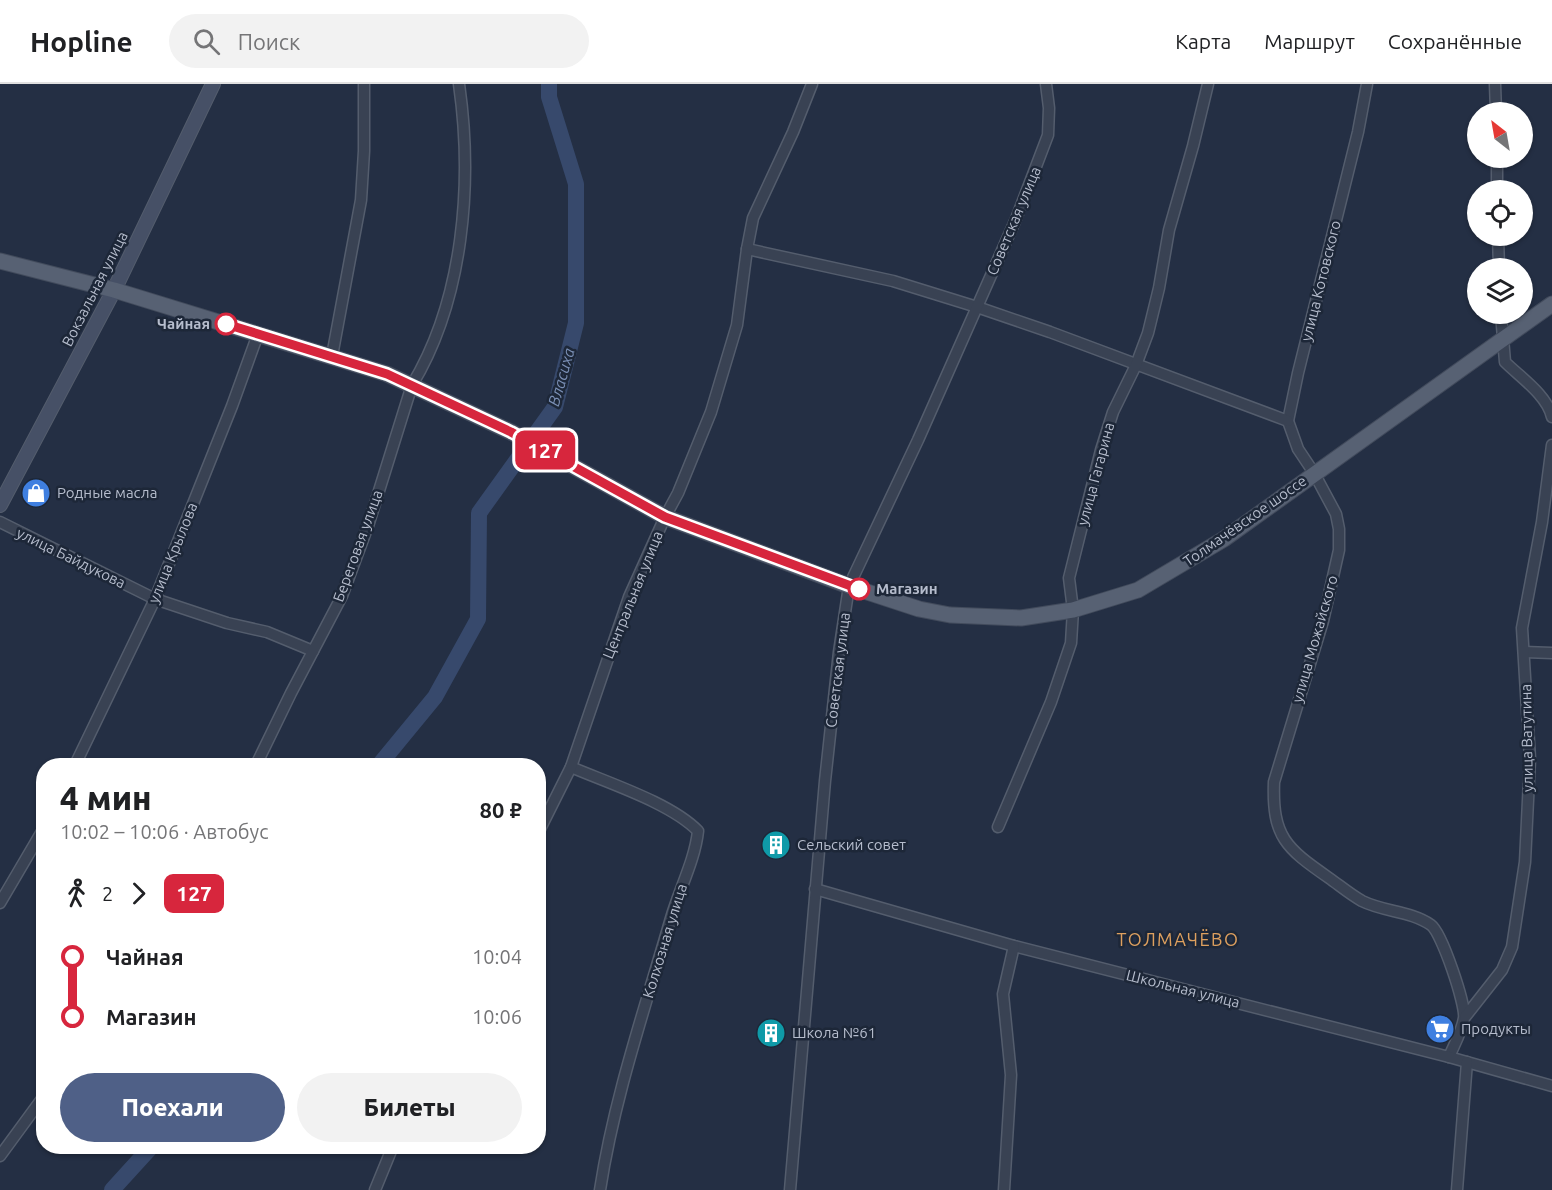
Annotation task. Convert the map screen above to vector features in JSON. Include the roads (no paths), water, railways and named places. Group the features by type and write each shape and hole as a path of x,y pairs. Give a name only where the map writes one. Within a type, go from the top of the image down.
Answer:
{"main road":[{"name":"Толмачёвское шоссе","path":"0,261 114,290 387,374 511,432 665,517 849,586 919,609 950,615 1021,618 1072,610 1138,590 1224,539 1552,304"}],"street":[{"name":"Вокзальная улица","path":"0,505 114,290 213,84"},
{"path":"332,356 361,200 364,84"},
{"name":"Береговая улица","path":"260,758 342,596 368,526 412,385 422,369 441,326 452,285 466,196 466,159 459,84"},
{"name":"Центральная улица","path":"546,816 571,767 629,597 678,493 711,412 737,326 753,218 793,132 812,84"},
{"name":"Советская улица","path":"790,1190 815,889 839,652 849,586 918,440 1016,219 1048,135 1049,108 1046,84"},
{"name":"улица Гагарина","path":"998,827 1054,692 1071,643 1072,610 1069,578 1101,450 1113,412 1149,333 1169,230 1208,84"},
{"name":"улица Котовского","path":"1288,421 1358,132 1367,84"},
{"path":"1495,84 1496,102"},
{"path":"747,249 893,281 1050,332 1213,391 1288,421 1298,449 1314,473"},
{"path":"1502,324 1505,362 1550,409 1552,417"},
{"name":"улица Крылова","path":"78,758 155,599 232,406 258,334"},
{"name":"улица Ватутина","path":"1449,1056 1465,1017 1502,970 1512,947 1525,862 1530,759 1522,628 1542,522 1552,445"},
{"name":"улица Можайского","path":"1314,473 1336,514 1340,530 1339,550 1323,621 1274,782 1273,808 1278,829 1287,846 1362,901 1433,926 1441,938 1451,964 1465,1017"},
{"name":"улица Байдукова","path":"0,522 155,599 227,623 267,632 313,651"},
{"path":"1524,652 1552,653"},
{"name":"Колхозная улица","path":"571,767 688,820 698,831 697,844 678,894 636,1042 606,1154 600,1190"},
{"path":"0,903 36,842"},
{"name":"Школьная улица","path":"815,889 1014,946 1449,1056 1552,1086"},
{"path":"1004,1190 1011,1075 1003,994 1014,946"},
{"path":"1457,1190 1467,1062"},
{"path":"0,1156 36,1107"},
{"path":"375,1190 390,1154"}],"waterway":[{"name":"Власиха","path":"385,758 435,697 478,619 479,513 555,407 576,323 576,184 549,97 549,84"},
{"name":"Власиха","path":"112,1190 145,1154"}],"place":[{"name":"Чайная","path":"226,324"},
{"name":"Родные масла","path":"36,493"},
{"name":"Магазин","path":"859,589"},
{"name":"Сельский совет","path":"776,845"},
{"name":"Продукты","path":"1440,1029"},
{"name":"Школа №61","path":"771,1033"}],"district":[{"name":"ТОЛМАЧЁВО","path":"1178,940"}]}
